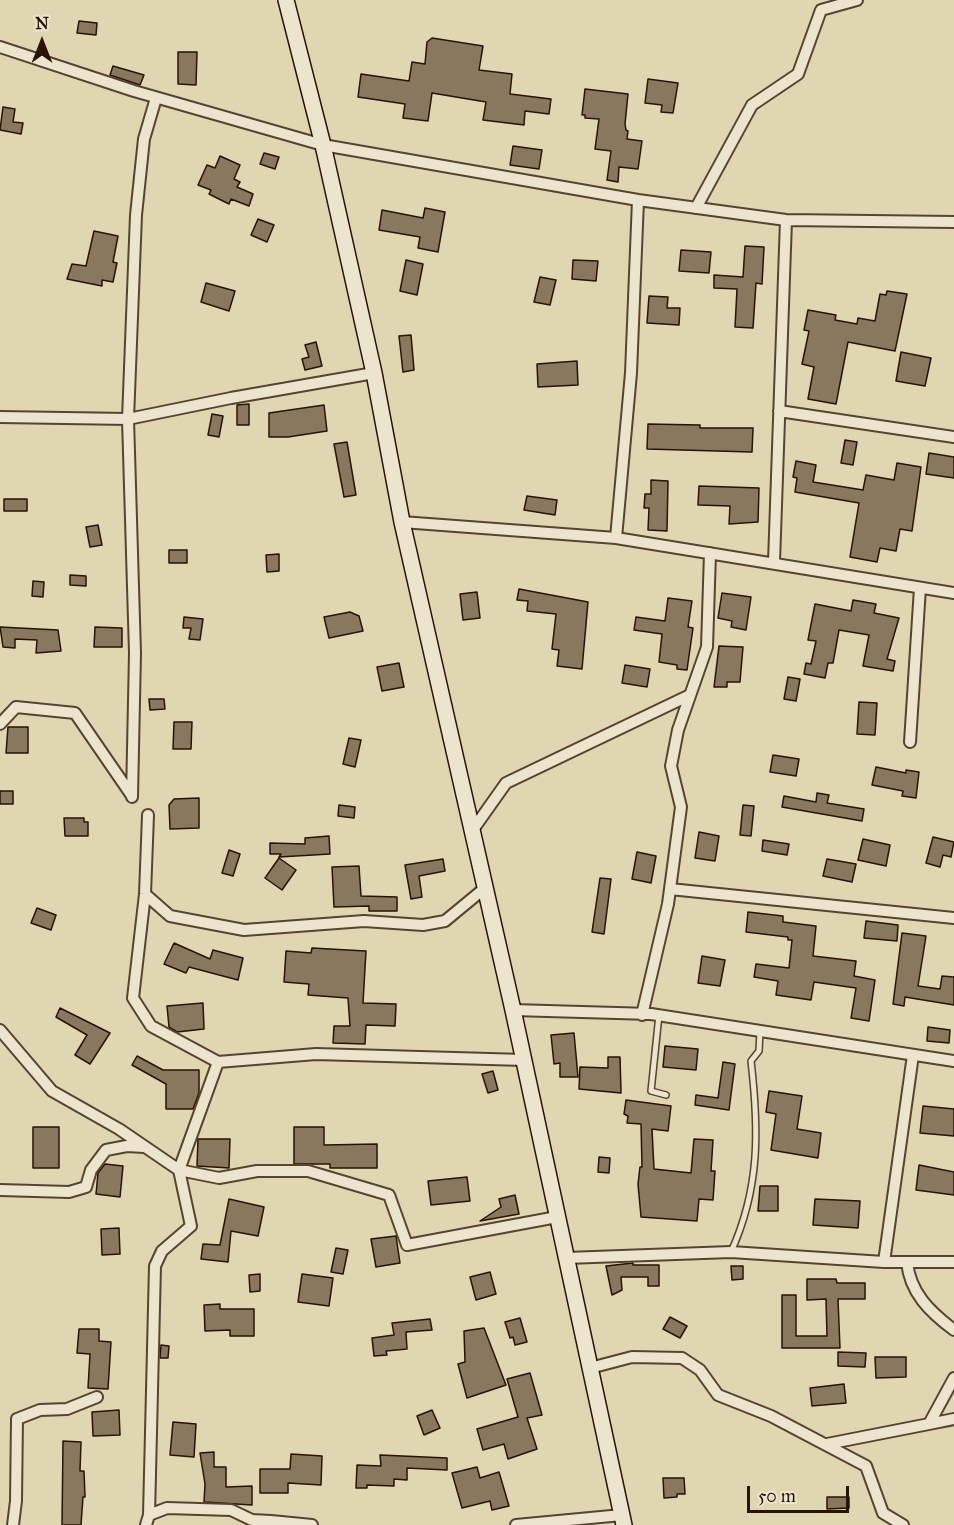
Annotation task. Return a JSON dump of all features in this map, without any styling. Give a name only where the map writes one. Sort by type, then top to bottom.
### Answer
[{"type":"main road","points":[[286,0],[323,145],[374,373],[402,522],[513,1010],[623,1520]]},
{"type":"street","points":[[696,208],[752,105],[798,74],[821,10],[857,0]]},
{"type":"street","points":[[0,47],[156,98],[323,145],[638,200],[786,220],[954,222]]},
{"type":"street","points":[[0,724],[16,707],[75,713],[132,797],[135,653],[128,419],[136,214],[144,139],[156,98]]},
{"type":"street","points":[[616,538],[631,373],[638,200]]},
{"type":"street","points":[[774,562],[786,220]]},
{"type":"street","points":[[0,417],[128,419],[374,373]]},
{"type":"street","points":[[779,411],[954,437]]},
{"type":"street","points":[[402,522],[616,538],[954,593]]},
{"type":"street","points":[[642,1015],[670,889],[681,807],[671,766],[678,730],[707,646],[710,553]]},
{"type":"street","points":[[910,742],[920,588]]},
{"type":"street","points":[[472,831],[506,783],[690,695]]},
{"type":"street","points":[[148,815],[145,894],[133,998],[151,1026],[218,1062],[316,1054],[524,1060]]},
{"type":"street","points":[[145,894],[170,916],[244,930],[364,921],[423,926],[445,921],[485,888]]},
{"type":"street","points":[[670,889],[954,918]]},
{"type":"street","points":[[513,1010],[659,1016],[954,1061]]},
{"type":"street","points":[[0,1029],[52,1091],[119,1129],[179,1170],[219,1178],[257,1171],[308,1171],[381,1192],[389,1195],[407,1245],[557,1217]]},
{"type":"street","points":[[884,1262],[913,1055]]},
{"type":"street","points":[[147,1520],[155,1266],[162,1251],[191,1226],[179,1170],[218,1062]]},
{"type":"street","points":[[0,1190],[69,1192],[86,1187],[91,1170],[106,1150],[127,1146],[145,1147]]},
{"type":"street","points":[[566,1258],[730,1252],[884,1262],[954,1262]]},
{"type":"street","points":[[907,1262],[909,1279],[928,1310],[954,1330]]},
{"type":"street","points":[[590,1368],[632,1357],[682,1358],[700,1370],[718,1395],[771,1416],[866,1466],[883,1513],[903,1525]]},
{"type":"street","points":[[929,1424],[954,1378]]},
{"type":"street","points":[[13,1525],[16,1501],[17,1419],[40,1410],[67,1409],[97,1397]]},
{"type":"street","points":[[827,1444],[954,1419]]},
{"type":"street","points":[[147,1520],[167,1508],[231,1510],[252,1520],[312,1525]]},
{"type":"street","points":[[516,1525],[623,1520]]},
{"type":"lane","points":[[659,1016],[651,1091],[666,1095]]},
{"type":"lane","points":[[730,1252],[746,1220],[752,1185],[757,1133],[751,1061],[759,1051],[760,1031]]},
{"type":"building","points":[[79,21],[97,23],[96,35],[77,33]]},
{"type":"building","points":[[432,38],[483,46],[479,70],[512,74],[510,94],[551,99],[549,114],[525,111],[524,125],[483,120],[486,102],[432,93],[428,121],[403,118],[405,104],[358,97],[361,74],[409,81],[412,62],[425,64],[427,42]]},
{"type":"building","points":[[178,52],[197,52],[196,85],[178,84]]},
{"type":"building","points":[[113,66],[144,75],[140,85],[110,75]]},
{"type":"building","points":[[648,79],[678,83],[673,113],[661,112],[662,105],[645,103]]},
{"type":"building","points":[[585,89],[628,94],[625,124],[628,131],[627,139],[642,141],[638,169],[619,167],[618,182],[607,180],[611,151],[595,149],[599,119],[585,118],[585,115],[582,115]]},
{"type":"building","points":[[3,107],[15,109],[13,122],[23,123],[21,134],[0,130]]},
{"type":"building","points":[[513,146],[542,150],[539,169],[510,165]]},
{"type":"building","points":[[264,153],[279,157],[275,169],[260,164]]},
{"type":"building","points":[[220,156],[240,165],[234,179],[240,182],[237,187],[253,194],[249,206],[231,199],[229,204],[209,194],[211,190],[198,185],[207,165],[215,168]]},
{"type":"building","points":[[425,208],[445,212],[438,252],[418,248],[420,237],[379,230],[382,210],[423,218]]},
{"type":"building","points":[[258,219],[274,225],[267,242],[251,235]]},
{"type":"building","points":[[94,231],[118,236],[113,262],[117,263],[113,282],[102,280],[102,286],[67,279],[72,264],[86,266]]},
{"type":"building","points":[[745,246],[764,247],[762,284],[756,283],[753,328],[735,327],[737,289],[714,288],[714,275],[743,277]]},
{"type":"building","points":[[681,250],[711,252],[709,273],[679,271]]},
{"type":"building","points":[[406,260],[423,264],[417,295],[400,291]]},
{"type":"building","points":[[573,260],[598,261],[596,281],[572,279]]},
{"type":"building","points":[[540,277],[556,280],[550,305],[534,302]]},
{"type":"building","points":[[206,283],[235,291],[229,311],[201,302]]},
{"type":"building","points":[[887,291],[907,294],[895,351],[848,342],[836,404],[808,399],[814,367],[802,364],[809,331],[804,330],[808,310],[836,315],[835,320],[857,324],[858,318],[875,321],[880,294],[886,295]]},
{"type":"building","points":[[649,296],[668,297],[667,308],[680,308],[679,325],[647,323]]},
{"type":"building","points":[[411,335],[414,370],[403,372],[399,336]]},
{"type":"building","points":[[316,342],[322,366],[305,370],[302,359],[309,357],[305,345]]},
{"type":"building","points":[[901,352],[931,358],[925,386],[896,381]]},
{"type":"building","points":[[577,361],[578,385],[538,387],[537,364]]},
{"type":"building","points":[[249,404],[249,425],[237,425],[237,405]]},
{"type":"building","points":[[324,405],[327,431],[288,437],[269,437],[269,413]]},
{"type":"building","points":[[212,414],[223,416],[219,437],[208,435]]},
{"type":"building","points":[[648,424],[700,425],[700,428],[753,428],[752,452],[647,449]]},
{"type":"building","points":[[845,440],[857,442],[853,465],[841,463]]},
{"type":"building","points":[[347,442],[356,495],[344,497],[334,444]]},
{"type":"building","points":[[929,453],[954,457],[954,478],[926,474]]},
{"type":"building","points":[[796,461],[816,465],[813,482],[863,490],[866,475],[894,480],[897,463],[921,467],[912,531],[900,529],[896,551],[880,548],[877,562],[850,557],[859,503],[795,492],[797,478],[793,477]]},
{"type":"building","points":[[651,480],[668,481],[667,531],[648,530],[649,508],[644,508],[645,494],[651,494]]},
{"type":"building","points":[[699,486],[759,488],[758,522],[729,524],[730,506],[698,505]]},
{"type":"building","points":[[527,496],[557,500],[555,515],[524,510]]},
{"type":"building","points":[[4,499],[27,499],[27,511],[4,511]]},
{"type":"building","points":[[98,525],[102,545],[90,547],[86,527]]},
{"type":"building","points":[[169,550],[187,550],[187,563],[169,563]]},
{"type":"building","points":[[279,554],[279,571],[267,572],[266,555]]},
{"type":"building","points":[[70,575],[86,576],[86,586],[70,585]]},
{"type":"building","points":[[33,581],[44,582],[43,597],[32,596]]},
{"type":"building","points":[[519,589],[588,602],[582,669],[557,666],[559,650],[552,649],[556,614],[527,611],[528,601],[517,600]]},
{"type":"building","points":[[477,592],[480,618],[463,620],[460,594]]},
{"type":"building","points":[[722,593],[751,597],[746,630],[731,627],[732,621],[718,618]]},
{"type":"building","points":[[668,598],[692,601],[688,627],[693,628],[687,670],[677,669],[677,665],[659,662],[662,634],[634,630],[636,617],[665,621]]},
{"type":"building","points":[[853,600],[876,604],[874,613],[899,618],[887,659],[895,661],[893,671],[863,666],[869,635],[839,630],[833,663],[828,663],[825,678],[804,674],[806,663],[811,664],[816,641],[808,640],[815,604],[851,611]]},
{"type":"building","points":[[350,612],[359,616],[363,631],[329,638],[324,617]]},
{"type":"building","points":[[184,617],[203,619],[200,640],[189,639],[191,628],[183,628]]},
{"type":"building","points":[[0,627],[58,630],[61,651],[36,653],[37,640],[15,639],[15,648],[3,647]]},
{"type":"building","points":[[95,627],[122,628],[122,647],[94,647]]},
{"type":"building","points":[[719,646],[743,647],[740,682],[727,682],[727,687],[714,687]]},
{"type":"building","points":[[399,663],[404,687],[382,691],[377,667]]},
{"type":"building","points":[[625,665],[650,669],[647,687],[622,683]]},
{"type":"building","points":[[788,677],[800,679],[796,701],[784,699]]},
{"type":"building","points":[[149,699],[164,699],[165,709],[150,710]]},
{"type":"building","points":[[859,702],[877,703],[875,735],[857,734]]},
{"type":"building","points":[[174,722],[192,722],[191,749],[173,749]]},
{"type":"building","points":[[8,727],[28,727],[28,753],[6,753]]},
{"type":"building","points":[[349,738],[361,740],[355,767],[343,764]]},
{"type":"building","points":[[773,755],[799,759],[796,776],[770,772]]},
{"type":"building","points":[[876,767],[906,773],[906,770],[919,772],[916,798],[902,796],[903,791],[872,785]]},
{"type":"building","points":[[0,791],[13,791],[13,804],[0,804]]},
{"type":"building","points":[[817,793],[829,795],[827,803],[864,809],[862,821],[782,807],[784,796],[816,802]]},
{"type":"building","points":[[199,798],[199,828],[170,829],[169,805],[174,799]]},
{"type":"building","points":[[339,805],[355,807],[354,818],[338,816]]},
{"type":"building","points":[[743,805],[754,806],[751,836],[740,835]]},
{"type":"building","points":[[64,818],[84,818],[84,822],[88,822],[88,836],[65,836]]},
{"type":"building","points":[[699,832],[719,836],[715,861],[695,858]]},
{"type":"building","points":[[329,836],[330,854],[279,857],[281,854],[270,854],[270,843],[305,844],[305,838]]},
{"type":"building","points":[[933,837],[954,842],[951,857],[943,855],[940,867],[926,863]]},
{"type":"building","points":[[863,839],[890,845],[886,866],[858,860]]},
{"type":"building","points":[[763,840],[789,844],[787,855],[762,851]]},
{"type":"building","points":[[229,850],[240,854],[233,876],[222,873]]},
{"type":"building","points":[[637,852],[656,856],[651,883],[632,879]]},
{"type":"building","points":[[279,858],[296,870],[282,890],[265,878]]},
{"type":"building","points":[[443,859],[445,871],[419,876],[422,897],[411,899],[405,865]]},
{"type":"building","points":[[827,859],[856,864],[852,882],[823,876]]},
{"type":"building","points":[[359,866],[361,896],[397,897],[397,911],[369,911],[369,906],[334,907],[332,867]]},
{"type":"building","points":[[600,878],[611,879],[604,934],[592,932]]},
{"type":"building","points":[[37,908],[56,915],[51,930],[31,923]]},
{"type":"building","points":[[748,912],[783,916],[783,922],[816,926],[813,956],[856,961],[854,976],[875,980],[869,1021],[851,1018],[856,988],[814,982],[811,1000],[776,995],[778,981],[754,977],[756,964],[789,968],[792,940],[788,940],[788,937],[746,932]]},
{"type":"building","points":[[866,921],[898,925],[897,941],[864,938]]},
{"type":"building","points":[[902,933],[926,936],[918,986],[940,989],[942,976],[954,977],[954,1005],[905,997],[904,1006],[893,1004]]},
{"type":"building","points":[[174,943],[210,959],[213,950],[243,958],[238,980],[189,967],[186,973],[164,964]]},
{"type":"building","points":[[312,948],[366,951],[363,1003],[396,1004],[395,1026],[366,1025],[365,1044],[333,1043],[334,1026],[350,1026],[348,998],[308,995],[309,984],[284,982],[286,951],[311,953]]},
{"type":"building","points":[[702,956],[725,960],[720,986],[698,983]]},
{"type":"building","points":[[203,1003],[204,1029],[177,1032],[169,1027],[167,1006]]},
{"type":"building","points":[[60,1008],[110,1033],[90,1064],[75,1055],[87,1035],[56,1017]]},
{"type":"building","points":[[928,1027],[950,1030],[949,1043],[927,1041]]},
{"type":"building","points":[[574,1033],[578,1077],[560,1077],[560,1063],[554,1064],[551,1035]]},
{"type":"building","points":[[665,1046],[698,1049],[696,1070],[663,1067]]},
{"type":"building","points":[[137,1056],[163,1070],[199,1070],[199,1093],[193,1109],[166,1109],[166,1084],[132,1065]]},
{"type":"building","points":[[608,1057],[620,1057],[621,1093],[579,1089],[580,1067],[608,1068]]},
{"type":"building","points":[[723,1062],[735,1064],[729,1110],[695,1105],[696,1095],[718,1098]]},
{"type":"building","points":[[493,1071],[498,1090],[488,1093],[482,1074]]},
{"type":"building","points":[[769,1091],[802,1096],[797,1129],[821,1133],[818,1158],[771,1150],[776,1114],[766,1112]]},
{"type":"building","points":[[626,1100],[671,1106],[668,1131],[652,1129],[654,1169],[691,1173],[694,1139],[713,1140],[711,1171],[715,1171],[713,1200],[699,1199],[697,1221],[641,1217],[638,1184],[640,1167],[642,1167],[641,1124],[627,1123],[628,1116],[624,1114]]},
{"type":"building","points":[[923,1106],[954,1109],[954,1136],[920,1133]]},
{"type":"building","points":[[33,1127],[59,1127],[59,1168],[33,1168]]},
{"type":"building","points":[[294,1127],[324,1127],[324,1145],[377,1144],[377,1168],[330,1168],[330,1164],[294,1164]]},
{"type":"building","points":[[198,1139],[230,1139],[229,1168],[197,1166]]},
{"type":"building","points":[[599,1157],[610,1158],[609,1173],[598,1172]]},
{"type":"building","points":[[105,1164],[123,1166],[120,1197],[96,1194],[98,1173]]},
{"type":"building","points":[[919,1165],[954,1172],[954,1195],[916,1190]]},
{"type":"building","points":[[467,1177],[470,1201],[431,1205],[428,1181]]},
{"type":"building","points":[[760,1186],[778,1186],[778,1211],[758,1211]]},
{"type":"building","points":[[515,1195],[519,1214],[480,1221],[501,1207],[499,1199]]},
{"type":"building","points":[[229,1199],[264,1207],[258,1236],[231,1231],[228,1262],[201,1259],[203,1244],[220,1245]]},
{"type":"building","points":[[815,1199],[860,1201],[858,1228],[813,1225]]},
{"type":"building","points":[[119,1228],[120,1254],[102,1255],[101,1229]]},
{"type":"building","points":[[396,1236],[400,1263],[376,1267],[371,1239]]},
{"type":"building","points":[[336,1248],[348,1250],[343,1274],[331,1272]]},
{"type":"building","points":[[633,1263],[633,1265],[659,1265],[659,1286],[648,1286],[648,1277],[621,1277],[622,1290],[612,1295],[606,1266]]},
{"type":"building","points":[[731,1266],[743,1266],[743,1279],[732,1280]]},
{"type":"building","points":[[490,1272],[496,1294],[476,1300],[470,1277]]},
{"type":"building","points":[[260,1274],[260,1291],[250,1292],[249,1275]]},
{"type":"building","points":[[302,1274],[333,1278],[329,1306],[298,1302]]},
{"type":"building","points":[[807,1279],[836,1279],[837,1283],[865,1283],[865,1299],[838,1299],[840,1348],[782,1348],[782,1295],[796,1295],[796,1336],[827,1336],[826,1299],[807,1300]]},
{"type":"building","points":[[220,1304],[220,1309],[254,1309],[254,1336],[230,1336],[230,1330],[205,1331],[204,1305]]},
{"type":"building","points":[[670,1317],[687,1326],[680,1338],[663,1329]]},
{"type":"building","points":[[520,1318],[527,1342],[515,1345],[505,1322]]},
{"type":"building","points":[[430,1319],[432,1330],[406,1332],[407,1349],[386,1351],[387,1355],[374,1356],[372,1338],[394,1335],[392,1323]]},
{"type":"building","points":[[484,1328],[506,1385],[467,1398],[458,1364],[465,1362],[464,1331]]},
{"type":"building","points":[[79,1329],[99,1329],[99,1341],[111,1342],[108,1389],[88,1388],[90,1354],[77,1353]]},
{"type":"building","points":[[161,1345],[169,1346],[168,1358],[160,1358]]},
{"type":"building","points":[[838,1352],[866,1353],[865,1367],[838,1366]]},
{"type":"building","points":[[875,1357],[906,1357],[906,1377],[876,1378]]},
{"type":"building","points":[[530,1373],[542,1415],[527,1418],[537,1449],[508,1459],[504,1444],[483,1450],[477,1429],[518,1417],[507,1379]]},
{"type":"building","points":[[844,1384],[846,1403],[812,1406],[810,1388]]},
{"type":"building","points":[[119,1410],[120,1435],[93,1436],[92,1412]]},
{"type":"building","points":[[432,1410],[440,1428],[424,1435],[417,1416]]},
{"type":"building","points":[[173,1422],[196,1424],[194,1457],[170,1455]]},
{"type":"building","points":[[63,1441],[81,1442],[80,1471],[84,1471],[85,1497],[83,1497],[81,1525],[62,1525]]},
{"type":"building","points":[[214,1452],[214,1467],[226,1467],[226,1487],[252,1486],[252,1505],[204,1502],[205,1484],[200,1453]]},
{"type":"building","points":[[291,1454],[322,1456],[321,1485],[288,1483],[288,1493],[260,1493],[260,1469],[290,1469]]},
{"type":"building","points":[[380,1455],[447,1458],[447,1470],[407,1468],[407,1480],[394,1479],[394,1486],[367,1485],[367,1488],[356,1488],[357,1465],[381,1466]]},
{"type":"building","points":[[477,1467],[480,1478],[499,1472],[509,1506],[492,1510],[490,1501],[462,1508],[452,1473]]},
{"type":"building","points":[[663,1478],[684,1478],[685,1494],[664,1498]]},
{"type":"building","points":[[827,1497],[849,1497],[849,1508],[827,1509]]}]
